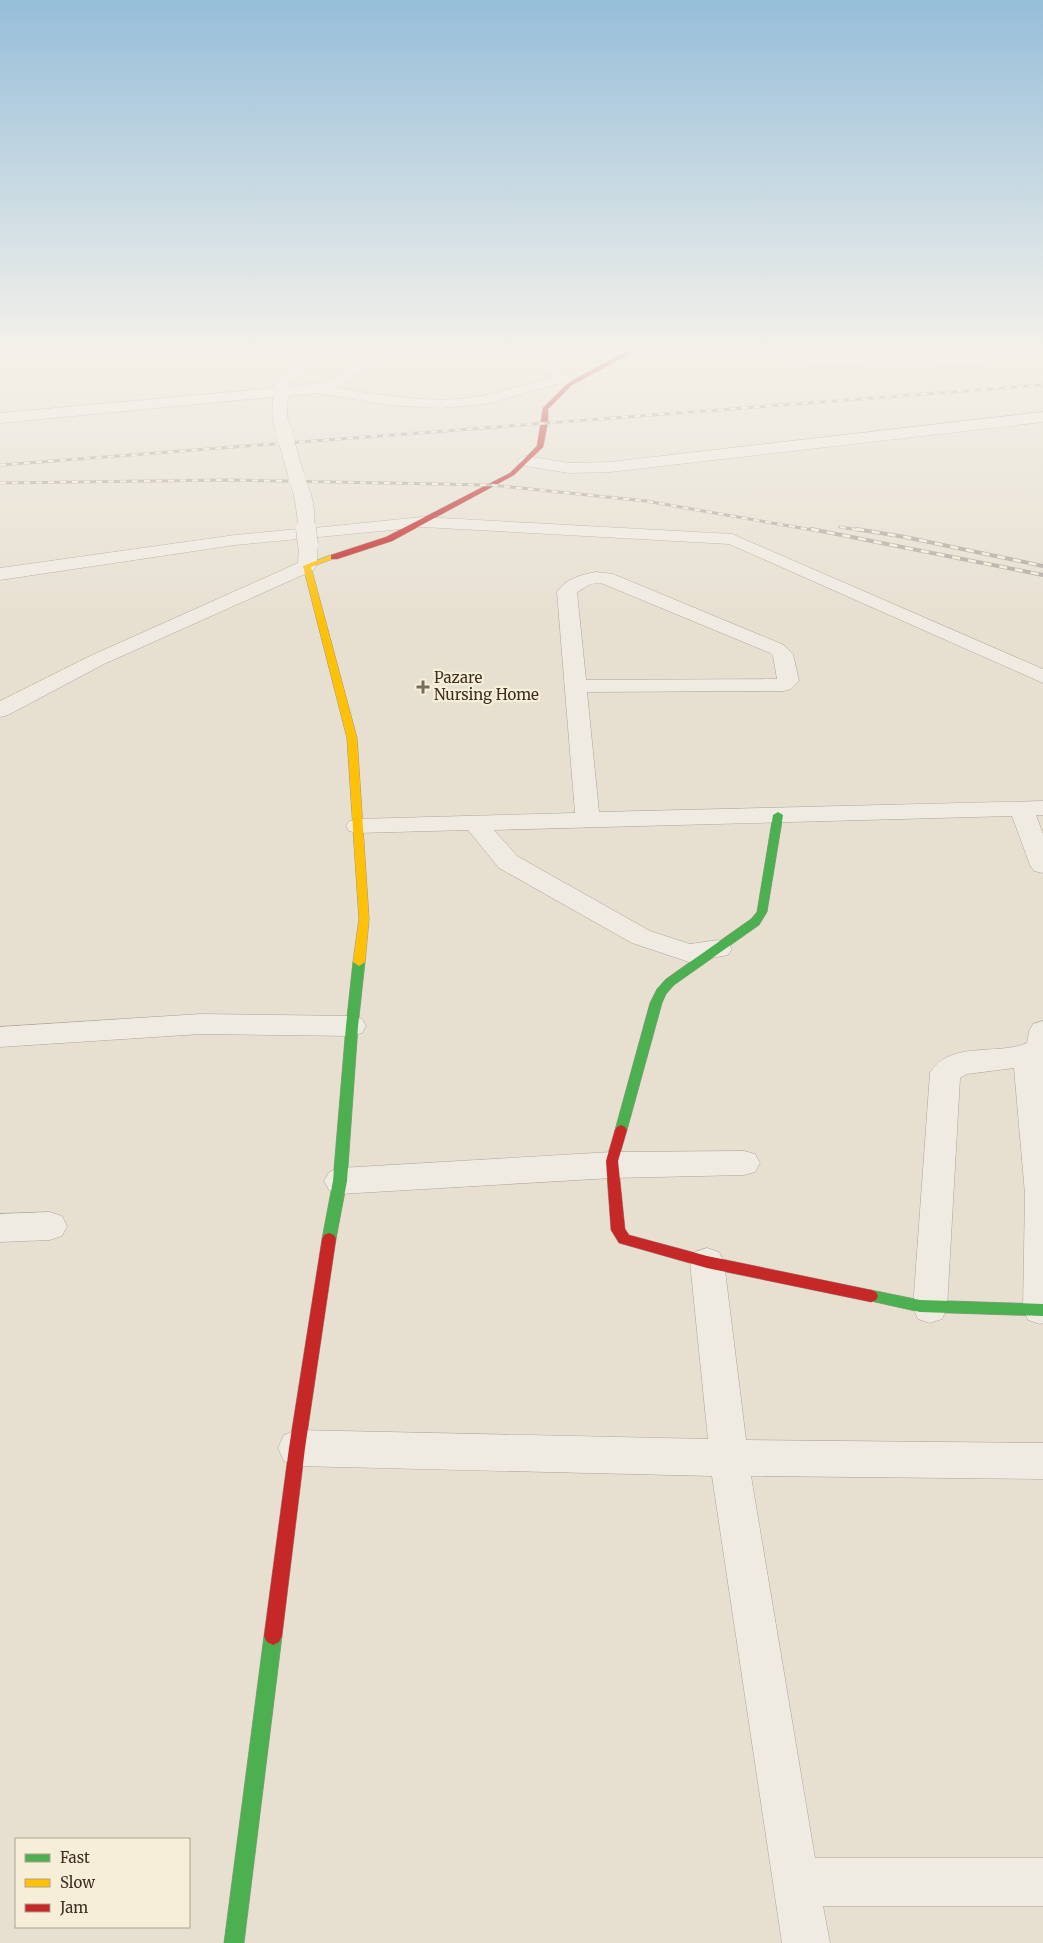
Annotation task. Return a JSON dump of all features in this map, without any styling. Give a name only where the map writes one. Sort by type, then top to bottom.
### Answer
[{"type":"main road","points":[[234,1943],[296,1448],[322,1277],[340,1181],[352,1026],[364,919],[352,738],[307,566],[389,539],[512,474],[540,447],[541,441]]},
{"type":"main road","points":[[778,815],[762,912],[755,922],[670,982],[661,992],[656,1003],[612,1165],[618,1230],[624,1239],[707,1262],[930,1308],[1042,1310]]},
{"type":"street","points":[[0,710],[97,660],[307,566],[308,545],[306,527],[298,482],[287,441]]},
{"type":"street","points":[[526,461],[569,468],[610,467],[838,441]]},
{"type":"street","points":[[0,574],[236,540],[419,523],[732,538],[1043,676]]},
{"type":"street","points":[[576,686],[784,685],[788,681],[781,651],[601,577],[589,578],[567,590],[588,820]]},
{"type":"street","points":[[358,826],[1032,809],[1043,865]]},
{"type":"street","points":[[475,823],[508,862],[619,926],[641,937],[689,953],[718,949]]},
{"type":"street","points":[[0,1037],[201,1024],[352,1026]]},
{"type":"street","points":[[930,1308],[945,1073],[960,1064],[1035,1043],[1041,1194],[1042,1310]]},
{"type":"street","points":[[340,1181],[612,1165],[744,1163]]},
{"type":"street","points":[[0,1228],[50,1226]]},
{"type":"street","points":[[707,1262],[729,1458],[794,1882],[806,1943]]},
{"type":"street","points":[[296,1448],[729,1458],[1043,1462]]},
{"type":"street","points":[[794,1882],[1043,1882]]},
{"type":"railway","points":[[0,465],[317,441]]},
{"type":"railway","points":[[0,483],[226,480],[490,485],[646,501],[818,531]]},
{"type":"railway","points":[[840,527],[864,531]]},
{"type":"railway","points":[[811,529],[1043,575]]},
{"type":"railway","points":[[856,529],[905,537],[1043,566]]},
{"type":"traffic: fast","points":[[621,1130],[656,1003],[661,992],[670,982],[755,922],[762,912],[778,815]]},
{"type":"traffic: fast","points":[[329,1239],[340,1181],[359,962]]},
{"type":"traffic: fast","points":[[871,1296],[920,1306],[1043,1310]]},
{"type":"traffic: fast","points":[[234,1943],[273,1636]]},
{"type":"traffic: slow","points":[[334,557],[307,566],[352,738],[364,919],[359,962]]},
{"type":"traffic: jam","points":[[334,557],[389,539],[512,474],[540,447],[541,441]]},
{"type":"traffic: jam","points":[[621,1130],[612,1161],[618,1230],[624,1239],[707,1262],[871,1296]]},
{"type":"traffic: jam","points":[[273,1636],[297,1448],[329,1239]]},
{"type":"place","name":"Pazare Nursing Home","points":[[423,687]]}]
